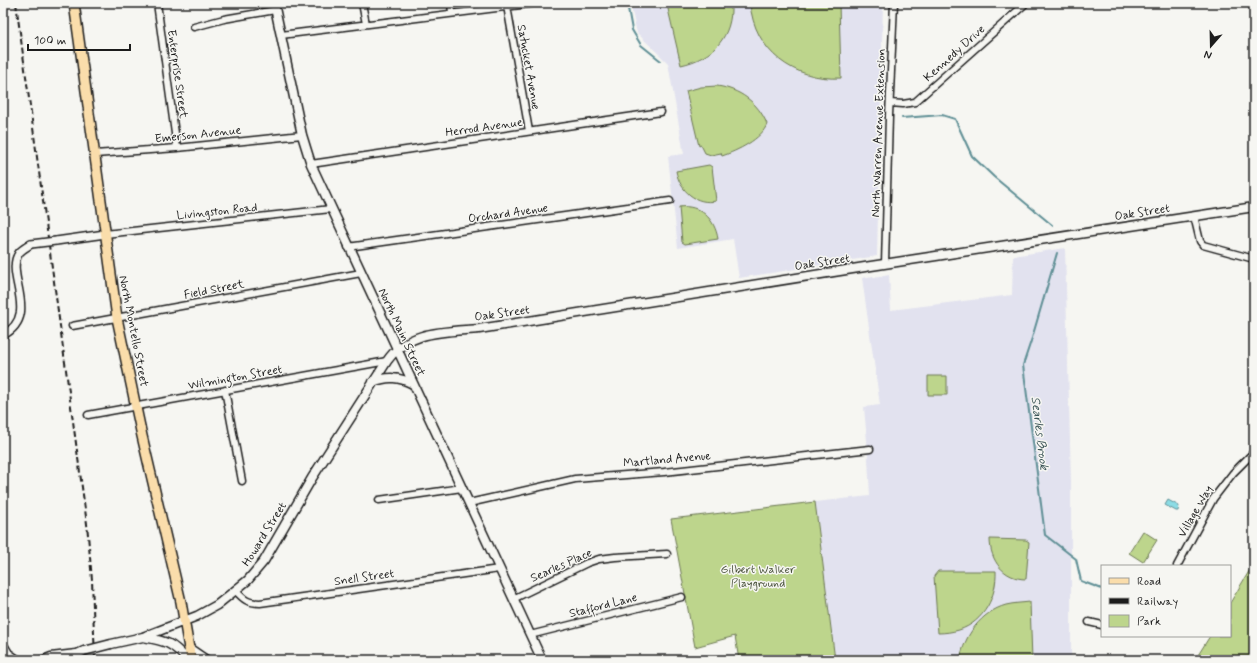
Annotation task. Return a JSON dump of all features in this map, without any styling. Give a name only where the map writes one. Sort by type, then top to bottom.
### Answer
[{"type":"main road","name":"North Montello Street","points":[[74,3],[117,318],[191,660]]},
{"type":"main road","name":"North Main Street","points":[[275,7],[302,135],[311,164],[348,247],[397,348],[542,660]]},
{"type":"main road","name":"Oak Street","points":[[397,348],[411,339],[427,335],[486,328],[1254,207]]},
{"type":"main road","name":"Howard Street","points":[[64,660],[84,651],[143,637],[184,622],[217,605],[254,574],[264,561],[312,478],[373,382],[397,348]]},
{"type":"main road","points":[[373,382],[390,377],[403,379],[413,384]]},
{"type":"main road","points":[[143,637],[169,643],[179,650],[187,660]]},
{"type":"street","name":"Enterprise Street","points":[[157,3],[177,148]]},
{"type":"street","points":[[362,3],[366,24]]},
{"type":"street","points":[[451,3],[452,13]]},
{"type":"street","points":[[280,35],[537,3]]},
{"type":"street","points":[[894,6],[900,3]]},
{"type":"street","name":"Kennedy Drive","points":[[890,103],[903,104],[915,102],[1024,4],[1023,3]]},
{"type":"street","name":"Satucket Avenue","points":[[507,6],[529,131]]},
{"type":"street","name":"North Warren Avenue Extension","points":[[885,264],[894,6]]},
{"type":"street","points":[[194,27],[275,7]]},
{"type":"street","name":"Herrod Avenue","points":[[311,164],[661,112]]},
{"type":"street","name":"Emerson Avenue","points":[[95,154],[177,148],[302,135]]},
{"type":"street","name":"Orchard Avenue","points":[[348,247],[670,201]]},
{"type":"street","name":"Livingston Road","points":[[105,234],[331,209]]},
{"type":"street","points":[[1194,216],[1200,241],[1203,245],[1254,259]]},
{"type":"street","points":[[3,335],[15,325],[20,313],[16,267],[17,256],[22,250],[31,244],[105,234]]},
{"type":"street","name":"Field Street","points":[[72,326],[361,274]]},
{"type":"street","name":"Wilmington Street","points":[[88,415],[387,361]]},
{"type":"street","points":[[226,390],[242,481]]},
{"type":"street","name":"Martland Avenue","points":[[469,503],[575,479],[664,472],[870,449]]},
{"type":"street","name":"Village Way","points":[[1178,565],[1213,498],[1233,473],[1254,452]]},
{"type":"street","points":[[379,500],[462,488]]},
{"type":"street","name":"Searles Place","points":[[513,599],[587,563],[599,559],[667,554]]},
{"type":"street","name":"Snell Street","points":[[236,590],[244,600],[260,603],[499,569]]},
{"type":"street","name":"Stafford Lane","points":[[530,635],[608,614],[682,597]]},
{"type":"street","points":[[1089,622],[1101,625]]},
{"type":"street","points":[[3,644],[10,660]]},
{"type":"street","points":[[3,644],[9,653],[19,660]]},
{"type":"street","points":[[189,647],[208,660]]},
{"type":"street","points":[[41,660],[52,656],[84,651]]},
{"type":"shaded area","points":[[630,3],[883,3],[877,256],[739,278],[733,239],[678,248],[668,156],[684,154],[668,63],[637,33]]},
{"type":"shaded area","points":[[1065,248],[1071,481],[1071,660],[835,660],[815,502],[870,496],[864,407],[880,405],[862,278],[873,276],[874,278],[889,275],[891,310],[1012,295],[1013,256]]},
{"type":"green space","points":[[672,3],[731,3],[729,26],[719,44],[703,57],[681,65],[668,9]]},
{"type":"green space","points":[[750,3],[839,3],[841,78],[824,78],[808,74],[779,60],[768,49],[759,35],[753,20]]},
{"type":"green space","points":[[717,86],[733,90],[747,98],[758,109],[767,124],[760,135],[748,144],[722,156],[721,153],[711,155],[705,153],[701,145],[699,146],[686,91],[701,87]]},
{"type":"green space","points":[[709,165],[712,167],[716,201],[709,202],[696,199],[690,195],[681,185],[676,171]]},
{"type":"green space","points":[[679,207],[694,208],[705,214],[714,225],[718,239],[685,244],[682,242]]},
{"type":"green space","points":[[928,376],[947,376],[947,395],[928,395]]},
{"type":"green space","name":"Gilbert Walker Playground","points":[[815,502],[835,660],[739,660],[735,636],[695,647],[671,519]]},
{"type":"green space","points":[[1143,531],[1157,540],[1143,562],[1129,553]]},
{"type":"green space","points":[[990,539],[1026,540],[1029,542],[1026,579],[1011,576],[1000,567],[993,555]]},
{"type":"green space","points":[[1254,563],[1254,660],[1195,660],[1209,637],[1231,637],[1231,601]]},
{"type":"green space","points":[[938,571],[996,571],[994,590],[987,607],[975,621],[968,626],[959,630],[938,633],[934,576]]},
{"type":"green space","points":[[1030,602],[1032,660],[960,660],[965,642],[975,626],[989,613],[1006,605]]},
{"type":"water","points":[[1168,500],[1179,506],[1178,511],[1165,505]]},
{"type":"waterway","name":"Searles Brook","points":[[627,3],[632,30],[641,45],[661,61]]},
{"type":"waterway","name":"Searles Brook","points":[[902,118],[942,115],[955,119],[972,156],[994,177],[1052,225]]},
{"type":"waterway","name":"Searles Brook","points":[[1057,253],[1023,365],[1045,535],[1076,559],[1081,581],[1101,589]]},
{"type":"railway","points":[[16,3],[87,524],[92,580],[95,660]]}]
